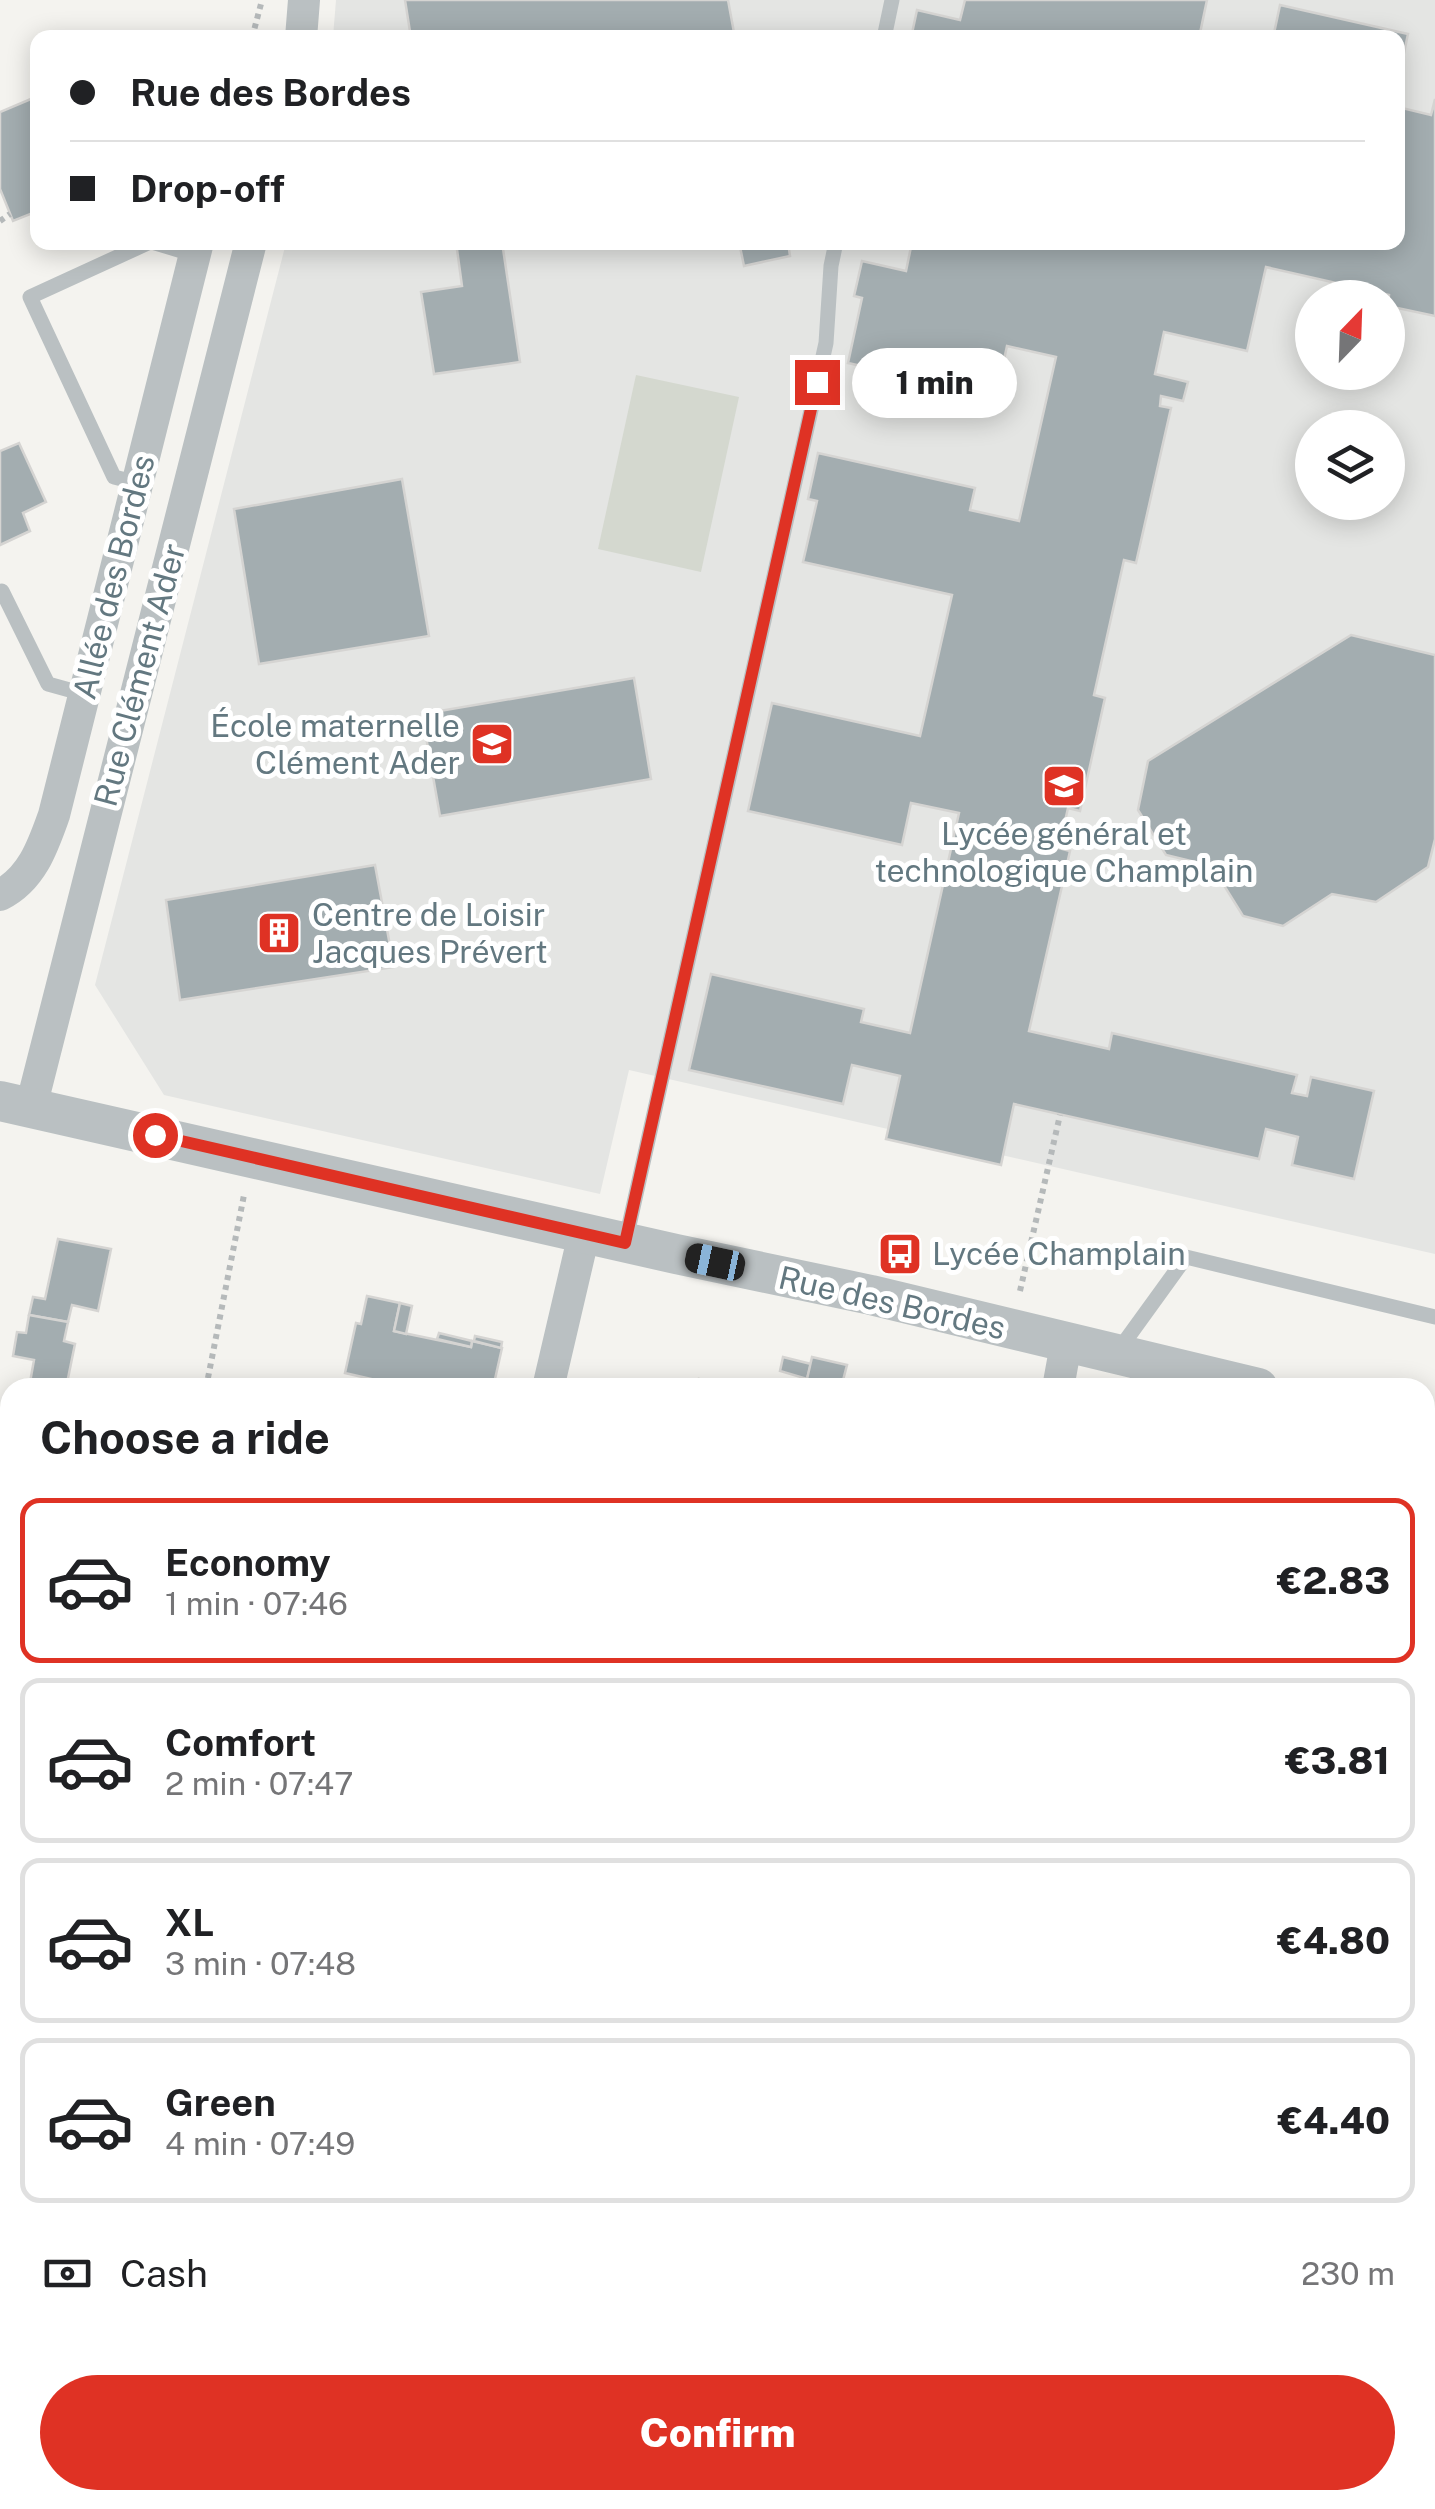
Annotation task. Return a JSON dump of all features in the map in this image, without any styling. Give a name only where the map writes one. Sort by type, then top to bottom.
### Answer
[{"type":"street","points":[[301,30],[304,0]]},
{"type":"street","name":"Allée des Bordes","points":[[0,895],[14,888],[40,856],[54,814],[196,250]]},
{"type":"street","name":"Rue Clément Ader","points":[[16,1104],[50,1025],[249,250]]},
{"type":"street","name":"Rue des Bordes","points":[[16,1104],[584,1234],[871,1295],[1216,1378]]},
{"type":"street","points":[[550,1378],[584,1234]]},
{"type":"street","points":[[1060,1378],[1066,1344]]},
{"type":"lane","points":[[886,30],[892,0]]},
{"type":"lane","points":[[134,250],[30,298],[114,477],[139,483]]},
{"type":"lane","points":[[625,1243],[826,343],[834,250]]},
{"type":"lane","points":[[2,591],[48,684],[84,694]]},
{"type":"lane","points":[[1115,1354],[1186,1257],[1435,1317]]},
{"type":"path","points":[[254,30],[262,0]]},
{"type":"path","points":[[0,221],[10,214]]},
{"type":"path","points":[[1020,1292],[1060,1114]]},
{"type":"path","points":[[208,1378],[244,1195]]},
{"type":"shaded area","points":[[336,0],[1435,0],[1435,1254],[629,1070],[600,1194],[164,1095],[95,985],[284,250],[1405,250],[1405,30],[334,30]]},
{"type":"shaded area","points":[[636,375],[739,397],[701,572],[598,549]]},
{"type":"building","points":[[405,0],[728,0],[734,30],[410,30]]},
{"type":"building","points":[[965,0],[1207,0],[1201,30],[913,30],[917,10],[960,20]]},
{"type":"building","points":[[1280,5],[1390,30],[1275,30]]},
{"type":"building","points":[[30,99],[30,214],[13,221],[0,189],[0,112]]},
{"type":"building","points":[[1435,99],[1435,316],[1405,310],[1405,280],[1323,280],[1266,267],[1247,351],[1164,332],[1155,374],[1188,382],[1183,401],[1161,396],[1160,406],[1171,408],[1136,563],[1124,560],[1094,695],[1105,698],[1080,811],[1068,808],[1059,848],[1070,851],[1029,1031],[1109,1049],[1112,1033],[1297,1075],[1292,1093],[1307,1096],[1311,1077],[1374,1091],[1354,1179],[1292,1165],[1298,1137],[1266,1129],[1259,1159],[1014,1104],[1001,1165],[886,1139],[900,1076],[852,1065],[843,1104],[689,1070],[711,974],[864,1009],[861,1022],[910,1033],[959,813],[911,803],[902,845],[748,811],[772,703],[920,736],[952,595],[803,562],[817,501],[808,499],[818,453],[975,488],[970,510],[1019,521],[1056,357],[1007,346],[996,396],[848,363],[862,298],[854,296],[862,261],[906,271],[910,250],[1405,250],[1405,109],[1431,115]]},
{"type":"building","points":[[457,250],[503,250],[520,362],[434,374],[421,292],[462,286]]},
{"type":"building","points":[[741,250],[789,250],[790,256],[744,266]]},
{"type":"building","points":[[19,443],[46,502],[23,513],[30,531],[0,545],[0,451]]},
{"type":"building","points":[[402,479],[429,636],[259,664],[234,509]]},
{"type":"building","points":[[1351,635],[1435,655],[1435,839],[1428,867],[1376,902],[1332,894],[1283,926],[1243,916],[1212,866],[1166,855],[1138,810],[1148,761]]},
{"type":"building","points":[[634,678],[651,779],[440,816],[422,714]]},
{"type":"building","name":"Centre de Loisir Jacques Prévert","points":[[375,865],[394,967],[180,1000],[166,900]]},
{"type":"building","points":[[58,1239],[111,1249],[98,1311],[72,1305],[68,1322],[29,1315],[33,1297],[45,1299]]},
{"type":"building","points":[[367,1296],[400,1303],[394,1331],[471,1347],[472,1341],[502,1348],[495,1378],[367,1378],[345,1373],[356,1323],[361,1324]]},
{"type":"building","points":[[400,1303],[412,1306],[406,1334],[394,1331]]},
{"type":"building","points":[[29,1315],[68,1322],[64,1341],[75,1344],[68,1378],[31,1378],[34,1360],[13,1356],[17,1332],[26,1333]]},
{"type":"building","points":[[439,1333],[472,1341],[471,1347],[437,1339]]},
{"type":"building","points":[[475,1336],[502,1342],[501,1348],[474,1341]]},
{"type":"building","points":[[783,1357],[811,1364],[807,1378],[780,1371]]},
{"type":"building","points":[[812,1357],[847,1365],[844,1378],[807,1378]]},
{"type":"place","name":"École maternelle Clément Ader","points":[[492,744]]},
{"type":"place","name":"Lycée général et technologique Champlain","points":[[1064,786]]},
{"type":"place","name":"Centre de Loisir Jacques Prévert","points":[[279,933]]},
{"type":"place","name":"Lycée Champlain","points":[[900,1254]]},
{"type":"route","points":[[155,1135],[625,1243],[817,382]]}]
